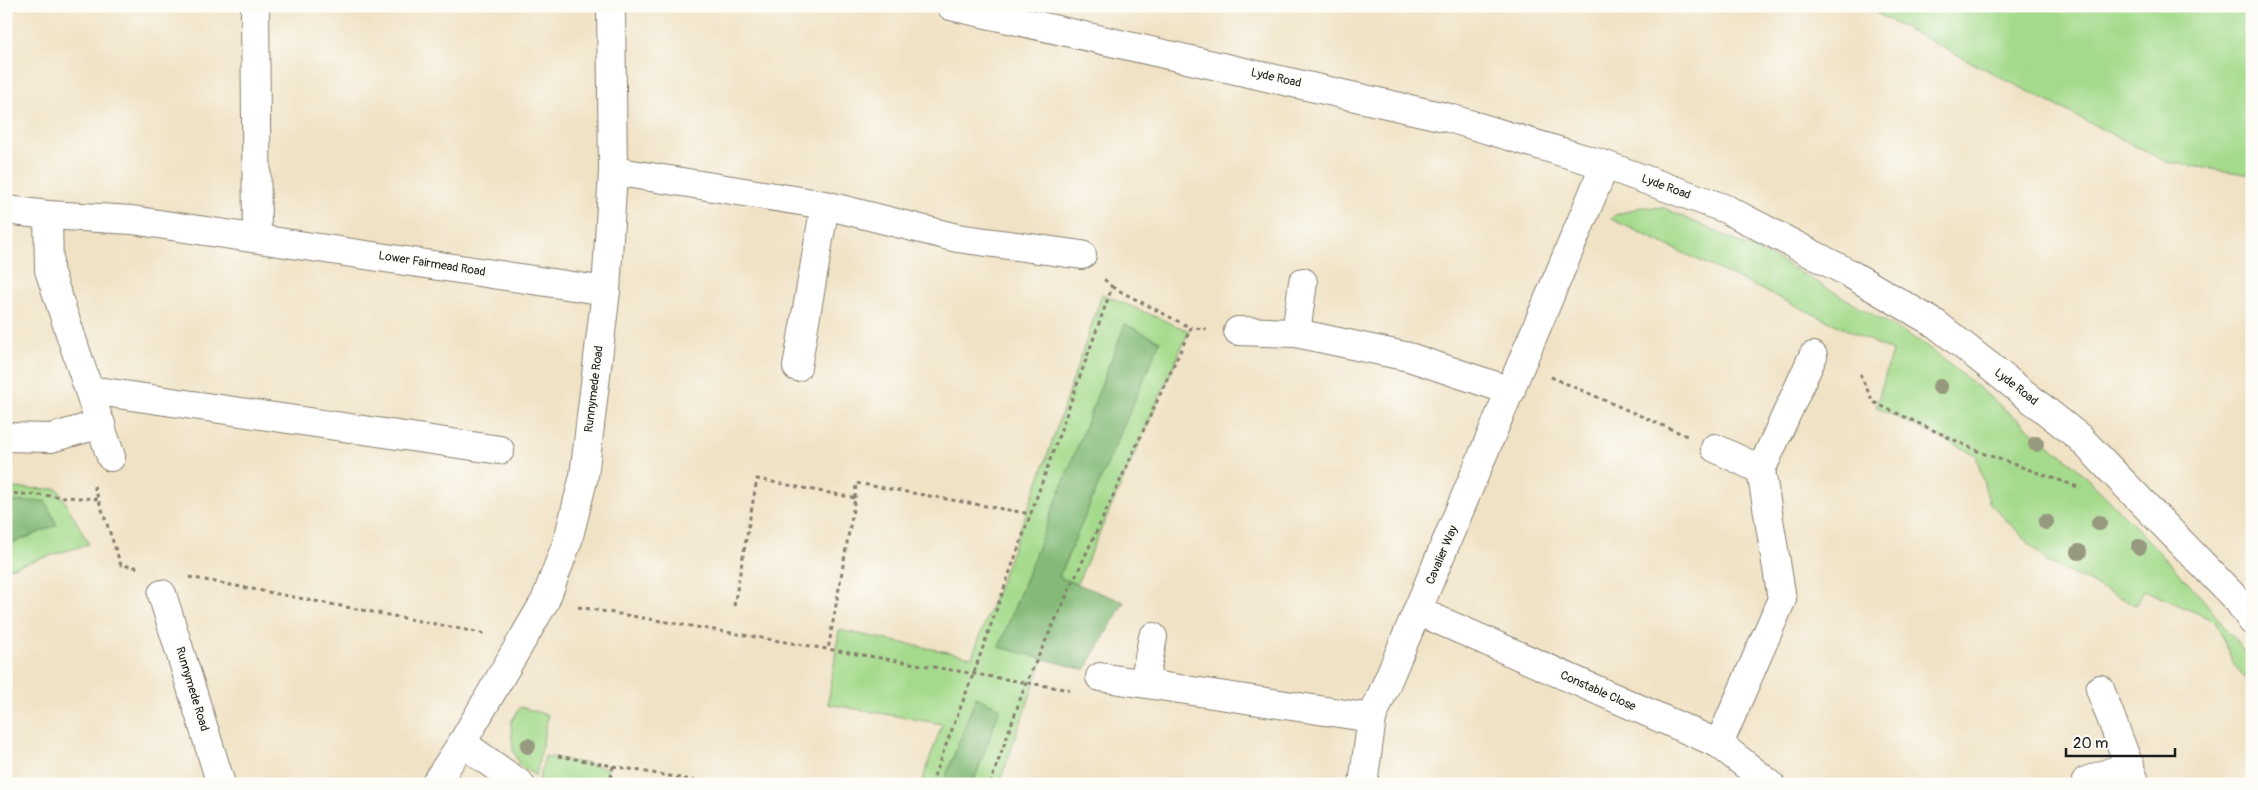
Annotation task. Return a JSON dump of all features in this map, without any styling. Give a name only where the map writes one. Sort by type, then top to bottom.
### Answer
[{"type":"street","points":[[255,6],[257,238]]},
{"type":"street","name":"Runnymede Road","points":[[435,784],[462,743],[545,602],[568,540],[584,476],[606,291],[613,171],[612,6]]},
{"type":"street","name":"Lyde Road","points":[[951,6],[1449,118],[1605,165],[1726,209],[1847,272],[1936,324],[2079,437],[2247,604]]},
{"type":"street","name":"Cavalier Way","points":[[1363,784],[1372,718],[1605,165]]},
{"type":"street","points":[[613,171],[825,205],[957,238],[1082,255]]},
{"type":"street","points":[[797,367],[825,205]]},
{"type":"street","name":"Lower Fairmead Road","points":[[6,210],[48,215],[132,220],[606,291]]},
{"type":"street","points":[[48,215],[49,270],[111,457]]},
{"type":"street","points":[[1296,334],[1303,282]]},
{"type":"street","points":[[1238,331],[1296,334],[1409,357],[1511,391]]},
{"type":"street","points":[[1719,744],[1782,599],[1761,470],[1813,356]]},
{"type":"street","points":[[90,390],[500,450]]},
{"type":"street","points":[[6,437],[51,438],[101,424]]},
{"type":"street","points":[[1715,448],[1761,470]]},
{"type":"street","name":"Runnymede Road","points":[[162,594],[221,784]]},
{"type":"street","name":"Constable Close","points":[[1418,611],[1719,744],[1770,784]]},
{"type":"street","points":[[1144,683],[1153,636]]},
{"type":"street","points":[[1100,678],[1372,718]]},
{"type":"street","points":[[2086,781],[2133,774],[2100,689]]},
{"type":"street","points":[[462,743],[520,784]]},
{"type":"path","points":[[1082,255],[1112,287],[1191,328],[1238,331]]},
{"type":"path","points":[[931,784],[973,675],[1112,287]]},
{"type":"path","points":[[990,784],[1026,683],[1191,328]]},
{"type":"path","points":[[1522,364],[1715,448]]},
{"type":"path","points":[[1860,374],[1873,402],[1982,453],[2087,490]]},
{"type":"path","points":[[111,457],[86,462],[121,565],[147,569]]},
{"type":"path","points":[[734,606],[757,479],[855,498]]},
{"type":"path","points":[[828,650],[856,483],[1031,514]]},
{"type":"path","points":[[6,493],[98,499]]},
{"type":"path","points":[[184,576],[524,640]]},
{"type":"path","points":[[545,602],[973,675],[1099,694],[1100,678]]},
{"type":"path","points":[[558,756],[714,784]]},
{"type":"path","points":[[610,784],[613,766]]},
{"type":"green space","points":[[1862,6],[2252,6],[2252,175],[2166,162]]},
{"type":"green space","points":[[1641,207],[1664,208],[1782,262],[1924,344],[2073,464],[2132,523],[2202,598],[2252,662],[2252,688],[2233,662],[2215,621],[2144,590],[2136,605],[2047,562],[1989,502],[1976,455],[1876,407],[1892,351],[1611,219],[1615,215]]},
{"type":"green space","points":[[1102,294],[1189,331],[1041,665],[999,784],[921,784],[942,724],[828,704],[839,630],[972,657],[1042,471]]},
{"type":"green space","points":[[1125,324],[1160,341],[1059,577],[1124,602],[1085,670],[999,647]]},
{"type":"green space","points":[[6,488],[58,489],[89,544],[6,569]]},
{"type":"green space","points":[[45,501],[57,525],[6,546],[6,502]]},
{"type":"green space","points":[[976,697],[1000,708],[973,784],[943,784]]},
{"type":"green space","points":[[520,707],[548,715],[536,776],[520,766],[513,750],[511,722]]},
{"type":"green space","points":[[545,756],[608,768],[605,784],[538,784]]}]
